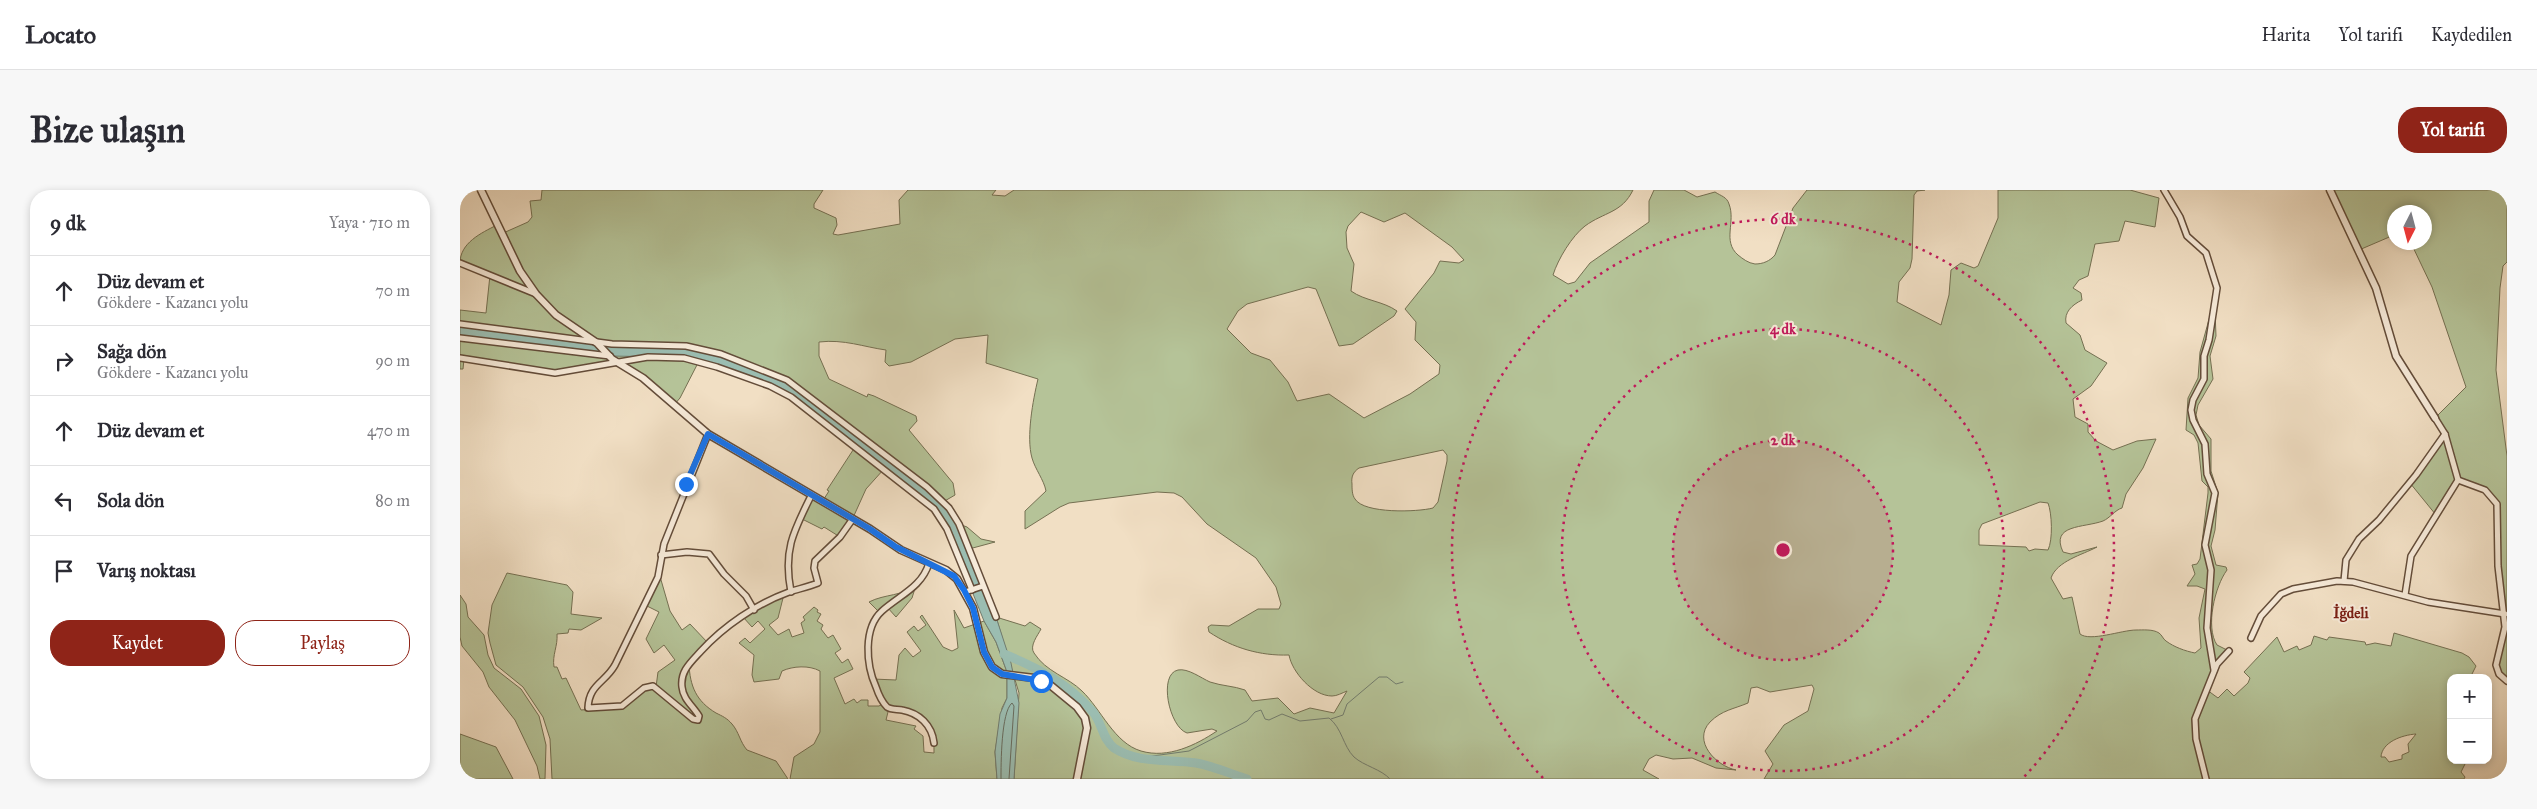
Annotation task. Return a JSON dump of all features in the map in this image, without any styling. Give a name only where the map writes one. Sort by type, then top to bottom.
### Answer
[{"type":"street","points":[[481,190],[510,253],[536,294],[556,315],[654,387],[708,434],[901,550],[929,562],[954,576],[970,591]]},
{"type":"street","points":[[2164,190],[2180,217],[2187,236],[2206,253],[2217,288],[2209,340],[2204,356],[2204,379],[2193,400],[2191,410],[2196,427],[2205,444],[2207,474],[2214,493],[2206,545],[2211,570],[2207,628],[2214,670]]},
{"type":"street","points":[[2330,190],[2376,288],[2396,356],[2445,434],[2458,480],[2411,556],[2405,596]]},
{"type":"street","points":[[460,263],[536,294]]},
{"type":"street","points":[[460,324],[598,344],[686,346],[721,354],[798,386],[937,496],[949,508],[959,524],[982,587],[996,617]]},
{"type":"street","points":[[460,338],[608,355]]},
{"type":"street","points":[[460,358],[554,373],[648,357],[684,358],[744,375],[791,396],[934,509],[947,529],[970,591],[984,652],[992,667],[1002,674],[1034,678],[1049,684],[1069,698],[1085,718],[1086,733],[1077,779]]},
{"type":"street","points":[[744,375],[748,366]]},
{"type":"street","points":[[708,434],[686,484],[661,555],[658,577],[621,656],[613,670],[594,688],[588,708],[622,706],[644,688],[653,686],[693,719],[698,720],[698,714],[683,693],[682,678],[685,669],[718,633],[754,610],[791,592],[818,584],[814,568],[816,559],[840,537],[852,520]]},
{"type":"street","points":[[2344,581],[2346,560],[2358,539],[2379,520],[2416,475],[2445,434]]},
{"type":"street","points":[[2458,480],[2485,490],[2497,504],[2498,566],[2505,614],[2504,632],[2496,665],[2499,674],[2507,681]]},
{"type":"street","points":[[791,592],[787,567],[788,550],[791,537],[811,496]]},
{"type":"street","points":[[661,555],[687,552],[709,554],[724,574],[746,596],[754,610]]},
{"type":"street","points":[[929,562],[922,579],[879,614],[872,628],[868,648],[875,685],[884,704],[892,709],[907,711],[922,720],[931,728],[934,742]]},
{"type":"street","points":[[2251,638],[2261,616],[2281,594],[2293,589],[2344,581],[2433,603],[2505,614]]},
{"type":"street","points":[[970,591],[982,587]]},
{"type":"street","points":[[2206,779],[2197,748],[2195,727],[2197,712],[2219,660],[2229,651]]},
{"type":"green space","points":[[542,190],[823,190],[814,204],[814,208],[836,218],[837,225],[833,234],[838,235],[900,224],[899,200],[908,190],[996,190],[992,195],[1005,196],[1014,190],[1633,190],[1629,198],[1618,208],[1592,221],[1580,230],[1570,242],[1553,275],[1568,284],[1575,282],[1590,263],[1649,222],[1649,201],[1654,190],[1684,190],[1697,197],[1715,192],[1724,197],[1731,211],[1730,237],[1733,250],[1750,263],[1755,264],[1766,262],[1775,255],[1793,208],[1807,190],[1925,190],[1917,191],[1914,195],[1912,259],[1910,268],[1899,282],[1897,302],[1941,325],[1949,295],[1951,270],[1961,263],[1974,268],[1978,266],[1998,218],[1998,190],[2130,190],[2159,198],[2155,227],[2125,221],[2119,241],[2095,244],[2088,276],[2079,280],[2073,288],[2081,293],[2082,300],[2075,304],[2066,315],[2066,323],[2080,335],[2085,350],[2107,363],[2091,386],[2073,399],[2075,417],[2088,424],[2088,432],[2096,441],[2113,450],[2137,441],[2156,439],[2143,468],[2126,494],[2122,508],[2103,521],[2071,529],[2061,536],[2060,543],[2063,552],[2071,554],[2097,547],[2064,563],[2054,572],[2051,578],[2063,599],[2072,597],[2080,634],[2091,637],[2130,630],[2151,630],[2159,633],[2172,645],[2184,650],[2195,653],[2201,648],[2199,618],[2205,589],[2197,586],[2187,586],[2195,574],[2192,565],[2197,564],[2200,559],[2208,487],[2202,481],[2198,443],[2194,435],[2186,430],[2188,398],[2198,378],[2200,352],[2213,305],[2216,336],[2210,356],[2213,379],[2198,405],[2196,415],[2199,425],[2211,439],[2211,471],[2218,493],[2215,530],[2211,546],[2216,565],[2226,567],[2227,570],[2215,596],[2212,618],[2213,637],[2217,645],[2229,651],[2223,656],[2207,690],[2218,698],[2227,689],[2234,696],[2248,683],[2250,678],[2244,672],[2277,637],[2284,652],[2297,646],[2299,650],[2311,645],[2314,636],[2327,640],[2329,637],[2365,642],[2366,645],[2375,643],[2391,646],[2394,633],[2462,653],[2469,657],[2476,666],[2472,674],[2447,674],[2447,764],[2465,764],[2461,772],[2465,777],[2464,779],[1764,779],[1773,764],[1765,751],[1784,725],[1808,711],[1814,689],[1812,685],[1770,692],[1757,687],[1751,688],[1748,703],[1724,712],[1710,722],[1705,729],[1704,737],[1709,752],[1728,768],[1736,770],[1716,768],[1692,758],[1673,759],[1656,755],[1649,759],[1643,770],[1659,779],[1014,779],[1019,693],[996,617],[1025,626],[1030,622],[1041,629],[1034,641],[1033,647],[1034,653],[1039,660],[1082,691],[1115,733],[1131,747],[1141,751],[1151,753],[1171,752],[1191,746],[1217,731],[1212,729],[1187,733],[1175,721],[1168,701],[1167,690],[1168,681],[1172,674],[1178,670],[1190,672],[1210,682],[1245,690],[1252,701],[1278,698],[1294,714],[1310,708],[1334,713],[1347,691],[1338,695],[1325,695],[1304,682],[1294,669],[1289,655],[1247,650],[1218,638],[1209,632],[1208,627],[1211,625],[1229,626],[1258,609],[1279,609],[1281,604],[1276,587],[1256,558],[1207,524],[1182,497],[1174,493],[1157,492],[1069,503],[1025,529],[1025,511],[1046,491],[1033,462],[1030,449],[1031,418],[1038,379],[986,363],[988,335],[955,339],[911,362],[889,366],[885,362],[886,350],[845,342],[819,342],[819,356],[829,379],[867,397],[868,394],[874,396],[916,416],[917,421],[909,430],[953,483],[955,495],[943,502],[798,386],[628,345],[460,324],[460,310],[486,313],[490,275],[460,263],[467,244],[472,239],[497,225],[501,234],[528,222],[532,217],[530,201],[541,200]],"holes":[[[1361,212],[1384,222],[1405,213],[1452,247],[1464,260],[1459,263],[1440,261],[1434,273],[1405,309],[1416,322],[1415,340],[1440,365],[1439,374],[1410,394],[1364,418],[1329,394],[1297,401],[1288,382],[1270,360],[1251,353],[1227,329],[1238,311],[1247,304],[1308,287],[1316,289],[1339,346],[1353,344],[1394,316],[1397,311],[1392,308],[1351,291],[1354,264],[1347,248],[1346,232],[1348,226]],[[1443,450],[1447,455],[1447,461],[1438,502],[1433,508],[1392,511],[1360,504],[1353,496],[1352,477],[1359,468]],[[2040,502],[2048,503],[2050,513],[2051,540],[2048,550],[2035,549],[2029,551],[2026,547],[1979,545],[1979,530],[1982,524]],[[2416,734],[2408,744],[2409,752],[2402,755],[2402,759],[2389,762],[2385,757],[2381,757],[2382,752],[2389,743],[2399,738]]]},
{"type":"green space","points":[[2330,190],[2507,190],[2507,262],[2503,266],[2500,288],[2496,370],[2507,456],[2507,681],[2497,670],[2503,637],[2498,510],[2491,495],[2458,480],[2436,515],[2410,483],[2445,434],[2435,418],[2466,387],[2432,287],[2414,250],[2432,250],[2432,205],[2387,205],[2387,238],[2359,250]]},
{"type":"green space","points":[[460,338],[699,361],[680,398],[674,405],[619,363],[563,372],[464,359],[463,369],[460,369]]},
{"type":"green space","points":[[855,447],[884,469],[866,489],[852,520],[840,537],[824,527],[822,529],[800,518],[811,496],[822,502],[829,491],[827,490]]},
{"type":"green space","points":[[959,524],[967,527],[981,539],[995,542],[969,549]]},
{"type":"green space","points":[[507,573],[567,585],[573,592],[571,614],[602,618],[581,630],[569,629],[568,633],[557,634],[554,667],[557,667],[562,679],[566,678],[581,710],[619,707],[641,690],[656,687],[658,672],[675,660],[664,645],[654,653],[646,639],[659,612],[645,605],[659,573],[670,611],[682,630],[690,624],[708,643],[689,664],[695,692],[703,703],[730,722],[747,750],[776,761],[788,779],[552,779],[550,739],[543,717],[523,687],[496,665],[490,643],[488,633],[492,605]]},
{"type":"green space","points":[[916,585],[912,598],[896,617],[887,607],[880,613],[869,602],[906,591]]},
{"type":"green space","points":[[784,594],[778,618],[769,625],[778,635],[789,629],[792,637],[804,633],[801,623],[805,620],[803,617],[814,607],[821,614],[817,621],[823,625],[821,629],[828,638],[833,635],[841,649],[835,653],[842,663],[848,659],[853,669],[834,678],[845,704],[854,699],[857,703],[861,700],[868,700],[868,706],[879,706],[884,703],[873,679],[896,680],[899,655],[905,648],[913,657],[921,651],[907,632],[914,626],[918,631],[926,625],[920,617],[922,615],[943,647],[952,651],[958,648],[954,610],[964,628],[984,621],[996,642],[1007,672],[1007,698],[1002,708],[995,752],[997,779],[790,779],[794,757],[814,744],[820,732],[820,671],[806,667],[796,667],[782,671],[779,679],[754,682],[752,675],[754,655],[739,643],[745,638],[750,643],[765,629],[758,621],[752,627],[743,617]],"holes":[[[889,708],[915,717],[927,726],[931,733],[934,753],[924,752],[923,736],[914,729],[916,726],[886,720]]]},
{"type":"green space","points":[[460,595],[466,604],[468,617],[484,635],[488,655],[494,668],[521,689],[539,716],[546,745],[545,779],[540,779],[537,766],[515,720],[489,687],[483,672],[462,646],[460,637]]},
{"type":"green space","points":[[460,734],[496,747],[513,779],[460,779]]},
{"type":"water","points":[[460,324],[567,339],[703,349],[787,380],[927,487],[954,516],[996,617],[1011,663],[1019,703],[1014,779],[997,779],[995,752],[1000,714],[1007,698],[1007,672],[996,642],[984,621],[947,529],[939,515],[791,397],[717,367],[668,357],[610,356],[460,338]]},
{"type":"waterway","points":[[1004,654],[1041,671],[1074,693],[1093,712],[1110,745],[1123,753],[1143,759],[1202,764],[1247,779]]},
{"type":"waterway","points":[[1331,719],[1343,715],[1347,704],[1379,677],[1387,677],[1396,684],[1403,682]]},
{"type":"waterway","points":[[1138,758],[1189,751],[1247,721],[1255,712],[1261,710],[1265,719],[1269,720],[1282,714],[1300,721],[1329,718],[1337,727],[1350,753],[1390,779]]},
{"type":"waterway","points":[[2506,779],[2507,774]]},
{"type":"district","name":"İğdeli","points":[[2351,613]]},
{"type":"route","points":[[686,484],[708,434],[870,529],[896,547],[946,570],[957,579],[973,608],[984,652],[992,667],[1002,674],[1034,678],[1041,681]]}]
